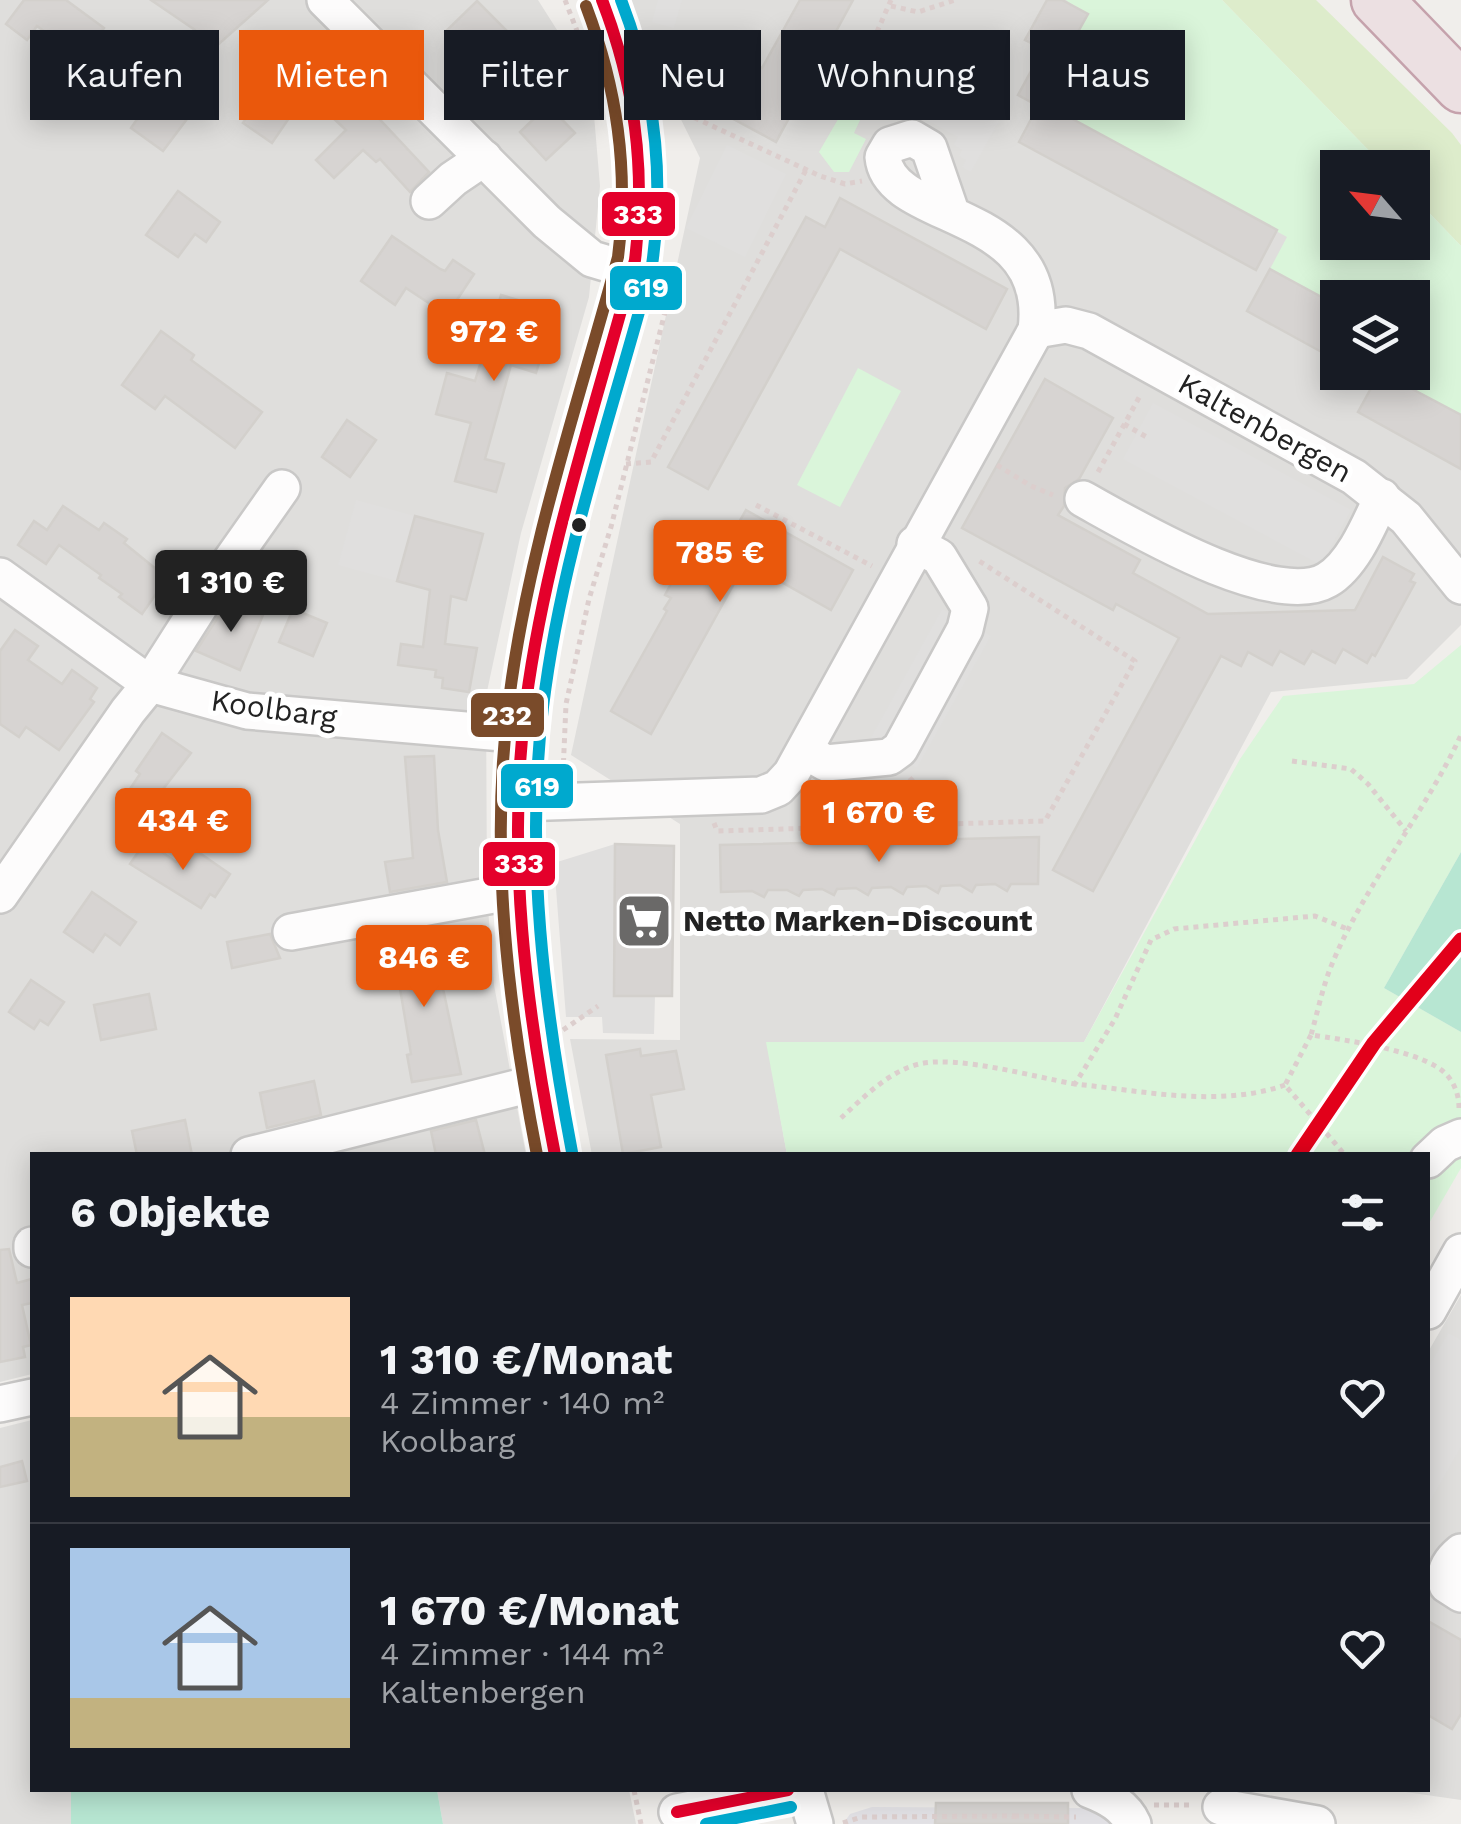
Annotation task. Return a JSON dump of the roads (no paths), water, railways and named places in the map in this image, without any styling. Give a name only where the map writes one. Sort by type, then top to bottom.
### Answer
[{"type":"highway","points":[[1377,0],[1461,86]]},
{"type":"street","points":[[325,0],[547,222],[592,259],[632,271]]},
{"type":"street","points":[[554,1152],[538,1075],[522,890],[519,803],[535,642],[632,271],[642,214],[640,146],[628,74],[602,0]]},
{"type":"street","points":[[519,803],[761,795],[778,788],[805,752],[897,578],[927,550],[970,447],[1036,330],[1039,308],[1024,267],[1009,248],[889,178],[883,157],[890,145],[912,138],[929,148],[952,212]]},
{"type":"street","points":[[429,201],[484,158]]},
{"type":"street","name":"Kaltenbergen","points":[[1036,330],[1066,325],[1089,331],[1354,477],[1406,518],[1461,586]]},
{"type":"street","points":[[0,895],[150,684],[282,488]]},
{"type":"street","points":[[1083,499],[1152,538],[1246,578],[1309,586],[1328,580],[1360,544],[1382,497]]},
{"type":"street","points":[[805,752],[826,763],[888,756],[900,748],[965,629],[970,608],[927,550]]},
{"type":"street","name":"Koolbarg","points":[[0,576],[150,684],[247,711],[524,734]]},
{"type":"street","points":[[291,932],[522,890]]},
{"type":"street","points":[[374,1107],[538,1075]]},
{"type":"street","points":[[260,1152],[538,1075]]},
{"type":"street","points":[[1430,1158],[1444,1144],[1460,1136]]},
{"type":"street","points":[[1430,1308],[1457,1270]]},
{"type":"street","points":[[0,1404],[30,1397]]},
{"type":"street","points":[[1461,1552],[1445,1577],[1448,1585],[1461,1594]]},
{"type":"street","points":[[677,1809],[776,1792]]},
{"type":"street","points":[[805,1792],[815,1824]]},
{"type":"street","points":[[1087,1803],[1112,1800],[1131,1820]]},
{"type":"street","points":[[1219,1807],[1317,1824]]},
{"type":"place","name":"Netto Marken-Discount","points":[[644,921]]}]
